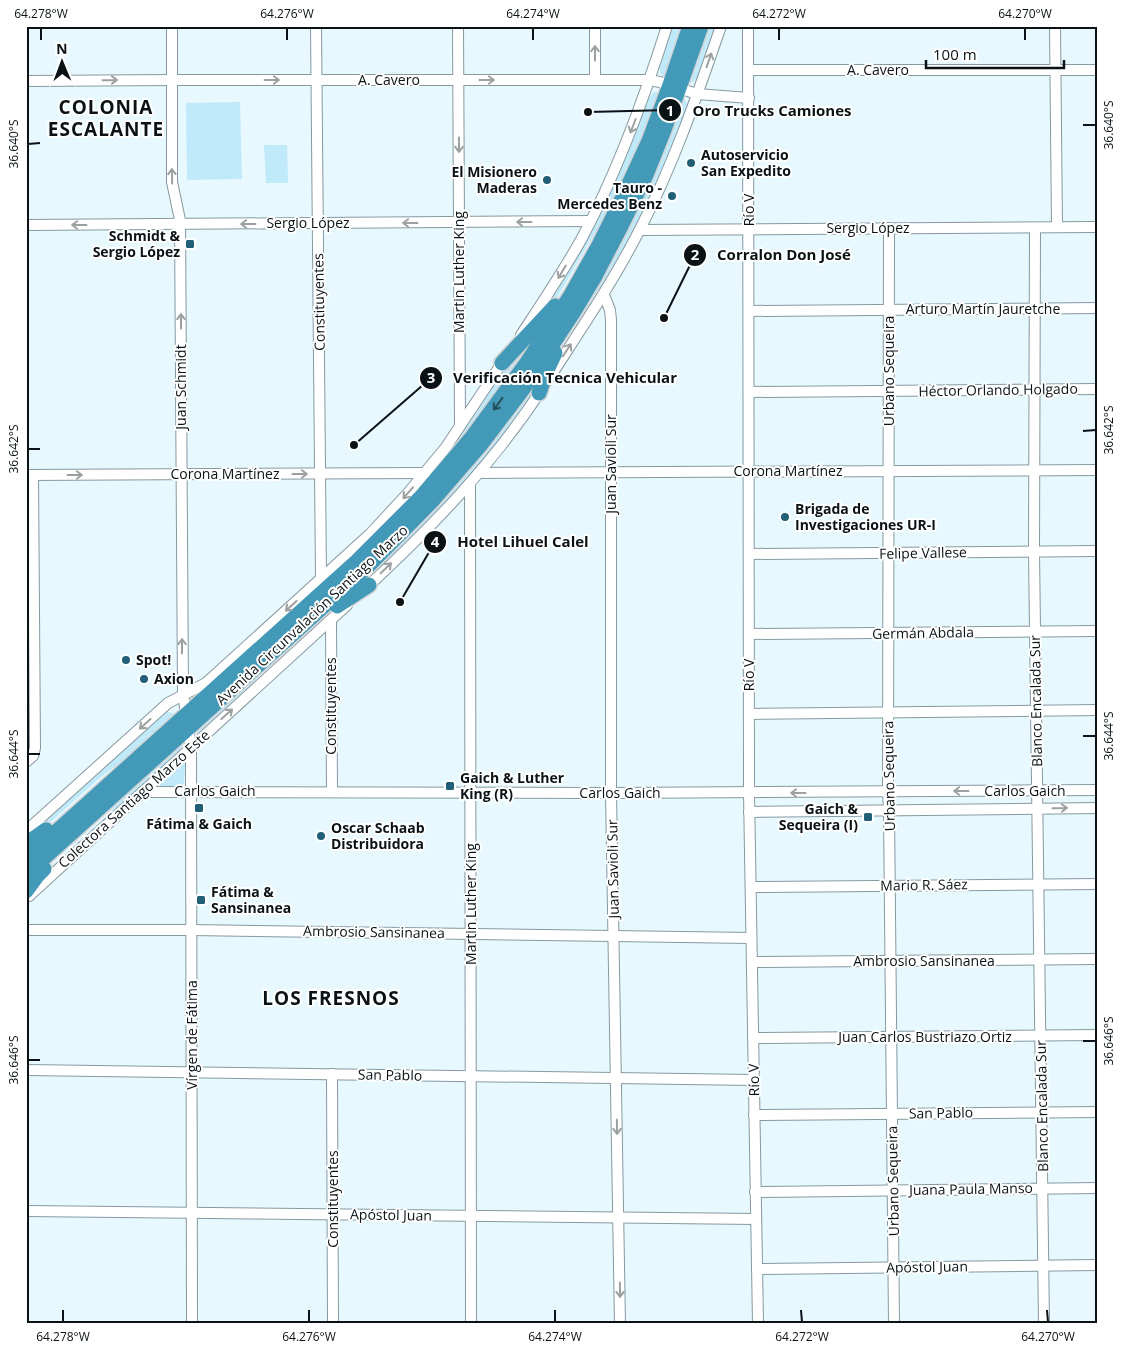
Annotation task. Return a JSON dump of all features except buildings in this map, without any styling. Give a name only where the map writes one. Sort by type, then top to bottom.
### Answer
[{"type":"highway","name":"Avenida Circunvalación Santiago Marzo","points":[[26,874],[136,775],[188,721],[357,562],[414,505],[449,466],[485,421],[530,358],[577,283],[618,208],[675,87],[698,29]]},
{"type":"highway","name":"Avenida Circunvalación Santiago Marzo","points":[[26,859],[144,754],[226,694],[371,564],[462,467],[491,432],[526,384],[600,266],[622,226],[646,175],[664,130],[675,87]]},
{"type":"highway","points":[[502,362],[558,302],[595,238],[618,208]]},
{"type":"highway","points":[[539,393],[553,357],[590,296],[600,266]]},
{"type":"highway","points":[[226,694],[269,666],[338,605],[369,585]]},
{"type":"highway","points":[[26,844],[44,832],[109,776],[144,754]]},
{"type":"highway","points":[[26,891],[40,873],[95,821],[136,775]]},
{"type":"street","name":"Juan Schmidt","points":[[172,26],[172,182],[180,224],[183,694],[191,747]]},
{"type":"street","name":"Constituyentes","points":[[316,26],[321,579]]},
{"type":"street","name":"Martin Luther King","points":[[458,26],[460,427]]},
{"type":"street","points":[[595,26],[595,80]]},
{"type":"street","points":[[26,831],[168,703],[206,683],[360,544],[390,514],[446,447],[574,253],[606,190],[628,138],[667,26]]},
{"type":"street","name":"Colectora Santiago Marzo Este","points":[[26,898],[369,585],[436,520],[509,437],[604,295],[640,230],[661,186],[697,94],[720,26]]},
{"type":"street","name":"Río V","points":[[748,26],[749,812],[758,1324]]},
{"type":"street","points":[[1055,26],[1056,228]]},
{"type":"street","name":"A. Cavero","points":[[749,70],[1097,70]]},
{"type":"street","name":"A. Cavero","points":[[26,81],[649,80],[697,94],[749,98]]},
{"type":"street","name":"Sergio López","points":[[26,225],[590,221]]},
{"type":"street","name":"Sergio López","points":[[640,230],[1097,227]]},
{"type":"street","name":"Urbano Sequeira","points":[[889,228],[888,792],[894,1324]]},
{"type":"street","name":"Blanco Encalada Sur","points":[[1035,228],[1034,552],[1044,1324]]},
{"type":"street","name":"Juan Savioli Sur","points":[[604,295],[611,317],[612,793],[620,1324]]},
{"type":"street","name":"Arturo Martín Jauretche","points":[[749,311],[1097,308]]},
{"type":"street","name":"Héctor Orlando Holgado","points":[[749,392],[1097,389]]},
{"type":"street","name":"Corona Martínez","points":[[479,473],[1097,470]]},
{"type":"street","name":"Corona Martínez","points":[[30,475],[425,473]]},
{"type":"street","points":[[28,761],[35,748],[30,475]]},
{"type":"street","name":"Martin Luther King","points":[[470,483],[471,1324]]},
{"type":"street","name":"Felipe Vallese","points":[[749,554],[1097,551]]},
{"type":"street","name":"Constituyentes","points":[[331,620],[332,792]]},
{"type":"street","name":"Germán Abdala","points":[[749,634],[1097,631]]},
{"type":"street","points":[[749,714],[1097,710]]},
{"type":"street","name":"Vírgen de Fátima","points":[[191,747],[192,1324]]},
{"type":"street","name":"Carlos Gaich","points":[[142,792],[749,793],[1097,790]]},
{"type":"street","name":"Carlos Gaich","points":[[749,812],[1097,808]]},
{"type":"street","name":"Mario R. Sáez","points":[[750,887],[1097,884]]},
{"type":"street","name":"Ambrosio Sansinanea","points":[[26,930],[192,930],[751,938]]},
{"type":"street","name":"Ambrosio Sansinanea","points":[[752,962],[1097,960]]},
{"type":"street","name":"Juan Carlos Bustriazo Ortiz","points":[[753,1038],[1097,1036]]},
{"type":"street","name":"San Pablo","points":[[26,1070],[754,1080]]},
{"type":"street","name":"Constituyentes","points":[[332,1074],[333,1324]]},
{"type":"street","name":"San Pablo","points":[[754,1115],[1097,1112]]},
{"type":"street","name":"Juana Paula Manso","points":[[756,1192],[1097,1188]]},
{"type":"street","name":"Apóstol Juan","points":[[26,1211],[756,1219]]},
{"type":"street","name":"Apóstol Juan","points":[[757,1270],[1097,1265]]},
{"type":"shaded area","points":[[671,26],[685,26],[665,77],[661,74],[659,68]]},
{"type":"shaded area","points":[[707,26],[715,26],[698,78],[693,82],[689,82]]},
{"type":"shaded area","points":[[654,92],[660,92],[661,95],[617,198],[555,302],[537,319],[620,170],[649,97]]},
{"type":"shaded area","points":[[682,99],[686,102],[687,110],[644,210],[619,261],[554,365],[552,364],[596,293]]},
{"type":"shaded area","points":[[240,102],[242,179],[187,180],[186,103]]},
{"type":"shaded area","points":[[264,145],[287,145],[288,183],[266,183]]},
{"type":"shaded area","points":[[546,324],[441,469],[192,700],[450,450],[502,371]]},
{"type":"shaded area","points":[[535,380],[532,395],[516,419],[476,469],[372,576],[345,597]]},
{"type":"shaded area","points":[[263,676],[200,734],[197,733],[196,730],[234,696]]},
{"type":"shaded area","points":[[165,712],[177,715],[141,748],[102,776],[46,826],[26,838]]},
{"type":"shaded area","points":[[181,744],[180,751],[44,874],[104,818],[145,774]]},
{"type":"shaded area","points":[[182,762],[185,764],[183,785],[158,785],[158,784]]},
{"type":"place","name":"Oro Trucks Camiones","points":[[588,112]]},
{"type":"place","name":"Autoservicio San Expedito","points":[[691,163]]},
{"type":"place","name":"El Misionero Maderas","points":[[547,180]]},
{"type":"place","name":"Tauro - Mercedes Benz","points":[[672,196]]},
{"type":"place","name":"Schmidt & Sergio López","points":[[190,244]]},
{"type":"place","name":"Corralon Don José","points":[[664,318]]},
{"type":"place","name":"Verificación Tecnica Vehicular","points":[[354,445]]},
{"type":"place","name":"Brigada de Investigaciones UR-I","points":[[785,517]]},
{"type":"place","name":"Hotel Lihuel Calel","points":[[400,602]]},
{"type":"place","name":"Spot!","points":[[126,660]]},
{"type":"place","name":"Axion","points":[[144,679]]},
{"type":"place","name":"Gaich & Luther King (R)","points":[[450,786]]},
{"type":"place","name":"Fátima & Gaich","points":[[199,808]]},
{"type":"place","name":"Gaich & Sequeira (I)","points":[[868,817]]},
{"type":"place","name":"Oscar Schaab Distribuidora","points":[[321,836]]},
{"type":"place","name":"Fátima & Sansinanea","points":[[201,900]]},
{"type":"district","name":"COLONIA ESCALANTE","points":[[106,118]]},
{"type":"district","name":"LOS FRESNOS","points":[[331,998]]}]
